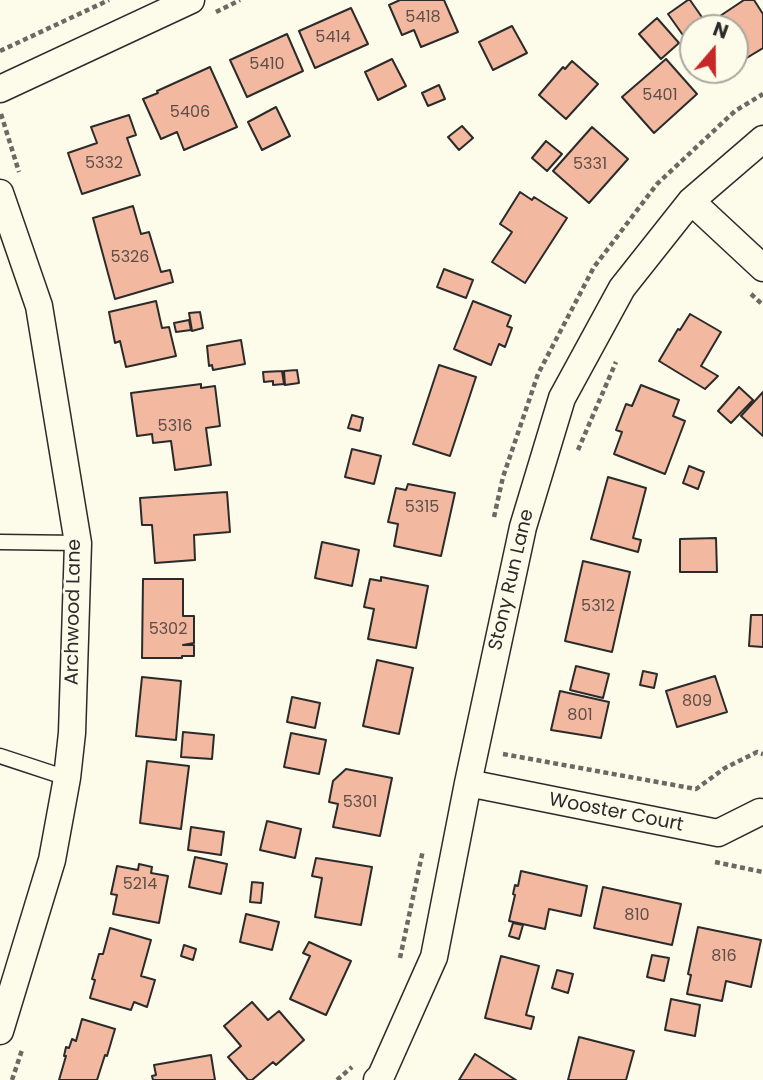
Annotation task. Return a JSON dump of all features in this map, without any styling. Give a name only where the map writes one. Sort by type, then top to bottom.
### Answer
[{"type":"street","points":[[0,89],[191,0]]},
{"type":"street","name":"Stony Run Lane","points":[[377,1080],[434,957],[523,527],[562,398],[622,288],[691,201],[763,139]]},
{"type":"street","name":"Archwood Lane","points":[[0,193],[39,306],[78,543],[72,733],[67,778],[52,860],[0,1031]]},
{"type":"street","points":[[691,201],[763,268]]},
{"type":"street","name":"Wooster Court","points":[[468,783],[718,833],[760,812]]},
{"type":"lane","points":[[0,542],[78,543]]},
{"type":"lane","points":[[0,755],[67,778]]},
{"type":"path","points":[[0,51],[109,0]]},
{"type":"path","points":[[745,288],[763,305]]},
{"type":"path","points":[[577,453],[618,357]]},
{"type":"path","points":[[505,741],[502,754],[696,789],[725,768],[757,752],[763,754]]},
{"type":"path","points":[[709,861],[763,872]]},
{"type":"building","points":[[400,0],[444,0],[458,32],[421,47],[414,30],[402,35],[389,5]]},
{"type":"building","points":[[690,0],[700,14],[679,14],[679,30],[668,14]]},
{"type":"building","points":[[744,0],[754,0],[763,14],[763,48],[749,56],[749,14],[723,14]]},
{"type":"building","points":[[351,8],[368,44],[315,68],[299,31]]},
{"type":"building","points":[[657,18],[679,43],[661,59],[639,34]]},
{"type":"building","points":[[512,26],[527,53],[493,70],[479,42]]},
{"type":"building","points":[[287,34],[303,71],[247,97],[230,60]]},
{"type":"building","points":[[392,59],[406,86],[378,100],[365,72]]},
{"type":"building","points":[[666,59],[679,74],[679,84],[688,84],[697,94],[654,133],[622,97]]},
{"type":"building","points":[[572,61],[598,84],[566,119],[539,95],[563,67],[565,69]]},
{"type":"building","points":[[210,67],[237,127],[184,150],[177,132],[161,139],[143,99]]},
{"type":"building","points":[[439,85],[445,99],[428,106],[422,93]]},
{"type":"building","points":[[276,107],[290,136],[262,150],[248,122]]},
{"type":"building","points":[[129,115],[136,135],[127,138],[140,175],[82,194],[68,153],[97,143],[91,127]]},
{"type":"building","points":[[462,126],[473,138],[459,150],[448,137]]},
{"type":"building","points":[[592,127],[628,159],[589,203],[553,171]]},
{"type":"building","points":[[546,141],[562,154],[547,171],[532,158]]},
{"type":"building","points":[[520,192],[532,200],[534,197],[567,218],[525,283],[492,262],[512,232],[500,224]]},
{"type":"building","points":[[133,206],[141,234],[149,232],[161,272],[170,270],[173,282],[115,299],[93,218]]},
{"type":"building","points":[[444,269],[473,280],[466,298],[437,287]]},
{"type":"building","points":[[156,301],[162,328],[169,327],[176,356],[126,367],[120,341],[115,343],[109,312]]},
{"type":"building","points":[[473,301],[511,316],[507,326],[512,328],[505,347],[499,344],[491,365],[454,349]]},
{"type":"building","points":[[200,312],[203,328],[192,331],[189,313]]},
{"type":"building","points":[[690,314],[721,332],[701,366],[718,376],[705,389],[659,361]]},
{"type":"building","points":[[189,320],[191,330],[176,332],[174,323]]},
{"type":"building","points":[[241,340],[245,364],[213,370],[212,365],[209,366],[207,346]]},
{"type":"building","points":[[439,365],[476,377],[450,456],[413,444]]},
{"type":"building","points":[[297,370],[299,383],[285,385],[284,371]]},
{"type":"building","points":[[282,371],[284,384],[264,382],[263,372]]},
{"type":"building","points":[[201,384],[201,388],[215,386],[220,426],[206,428],[211,465],[175,470],[171,441],[153,443],[152,434],[137,436],[131,393]]},
{"type":"building","points":[[641,385],[679,400],[673,416],[685,421],[665,474],[614,454],[622,432],[616,430],[626,404],[632,406]]},
{"type":"building","points":[[739,387],[753,400],[731,423],[718,411]]},
{"type":"building","points":[[763,392],[763,436],[741,416]]},
{"type":"building","points":[[352,415],[363,418],[360,431],[348,428]]},
{"type":"building","points":[[352,449],[381,456],[374,484],[345,477]]},
{"type":"building","points":[[689,466],[704,472],[698,489],[683,483]]},
{"type":"building","points":[[608,477],[646,488],[633,538],[641,540],[638,552],[591,539]]},
{"type":"building","points":[[408,484],[455,493],[441,556],[394,546],[398,524],[388,522],[396,488],[406,490]]},
{"type":"building","points":[[227,492],[230,532],[194,535],[195,560],[155,563],[152,525],[142,525],[140,498]]},
{"type":"building","points":[[716,538],[717,572],[680,572],[680,539]]},
{"type":"building","points":[[322,542],[359,550],[352,586],[315,578]]},
{"type":"building","points":[[583,561],[630,572],[612,652],[565,641]]},
{"type":"building","points":[[381,577],[428,586],[416,648],[368,639],[374,609],[364,607],[370,579],[381,581]]},
{"type":"building","points":[[143,579],[183,579],[183,616],[194,616],[194,643],[183,645],[194,645],[194,656],[142,658]]},
{"type":"building","points":[[751,615],[763,615],[763,647],[749,646]]},
{"type":"building","points":[[377,660],[413,668],[399,734],[363,726]]},
{"type":"building","points":[[576,666],[609,674],[603,698],[570,690]]},
{"type":"building","points":[[643,671],[657,674],[654,688],[640,685]]},
{"type":"building","points":[[715,676],[727,712],[677,727],[666,691]]},
{"type":"building","points":[[142,677],[181,681],[176,740],[136,736]]},
{"type":"building","points":[[560,691],[609,702],[601,738],[551,730]]},
{"type":"building","points":[[292,697],[320,703],[315,728],[287,722]]},
{"type":"building","points":[[183,732],[214,735],[212,759],[181,757]]},
{"type":"building","points":[[291,733],[326,740],[319,774],[284,767]]},
{"type":"building","points":[[147,761],[189,766],[181,829],[140,823]]},
{"type":"building","points":[[346,769],[392,778],[380,836],[333,827],[338,804],[329,802],[333,781]]},
{"type":"building","points":[[267,821],[301,829],[295,858],[260,850]]},
{"type":"building","points":[[191,827],[224,832],[221,855],[188,850]]},
{"type":"building","points":[[195,857],[227,864],[221,894],[189,887]]},
{"type":"building","points":[[316,858],[372,867],[361,925],[315,917],[322,878],[312,876]]},
{"type":"building","points":[[139,864],[152,867],[151,873],[168,876],[159,923],[113,914],[117,895],[111,894],[117,866],[138,870]]},
{"type":"building","points":[[521,871],[587,886],[581,916],[549,909],[545,929],[509,921],[515,885],[518,886]]},
{"type":"building","points":[[252,882],[263,883],[261,903],[250,902]]},
{"type":"building","points":[[603,887],[681,904],[672,945],[594,928]]},
{"type":"building","points":[[246,914],[279,922],[272,950],[240,942]]},
{"type":"building","points":[[513,923],[523,925],[519,939],[509,936]]},
{"type":"building","points":[[698,927],[761,940],[751,987],[726,981],[722,1001],[687,994],[691,975],[688,974]]},
{"type":"building","points":[[110,928],[151,940],[141,976],[155,980],[147,1007],[134,1002],[131,1010],[90,998],[99,954],[103,954]]},
{"type":"building","points":[[309,942],[351,961],[326,1015],[290,999],[310,956],[303,953]]},
{"type":"building","points":[[184,945],[196,949],[193,960],[181,956]]},
{"type":"building","points":[[652,955],[669,958],[664,981],[647,977]]},
{"type":"building","points":[[501,956],[539,966],[526,1015],[534,1017],[531,1029],[485,1018]]},
{"type":"building","points":[[557,970],[573,974],[568,993],[552,988]]},
{"type":"building","points":[[671,999],[700,1005],[695,1036],[665,1030]]},
{"type":"building","points":[[252,1002],[268,1020],[279,1011],[304,1040],[276,1065],[273,1062],[252,1080],[248,1080],[228,1057],[241,1046],[224,1026]]},
{"type":"building","points":[[82,1019],[115,1029],[107,1056],[105,1055],[97,1080],[59,1080],[66,1047],[69,1048],[72,1039],[76,1041]]},
{"type":"building","points":[[579,1037],[634,1051],[626,1080],[568,1080]]},
{"type":"building","points":[[475,1054],[516,1080],[459,1080]]},
{"type":"building","points":[[211,1055],[215,1080],[153,1080],[152,1076],[156,1075],[154,1065]]}]
